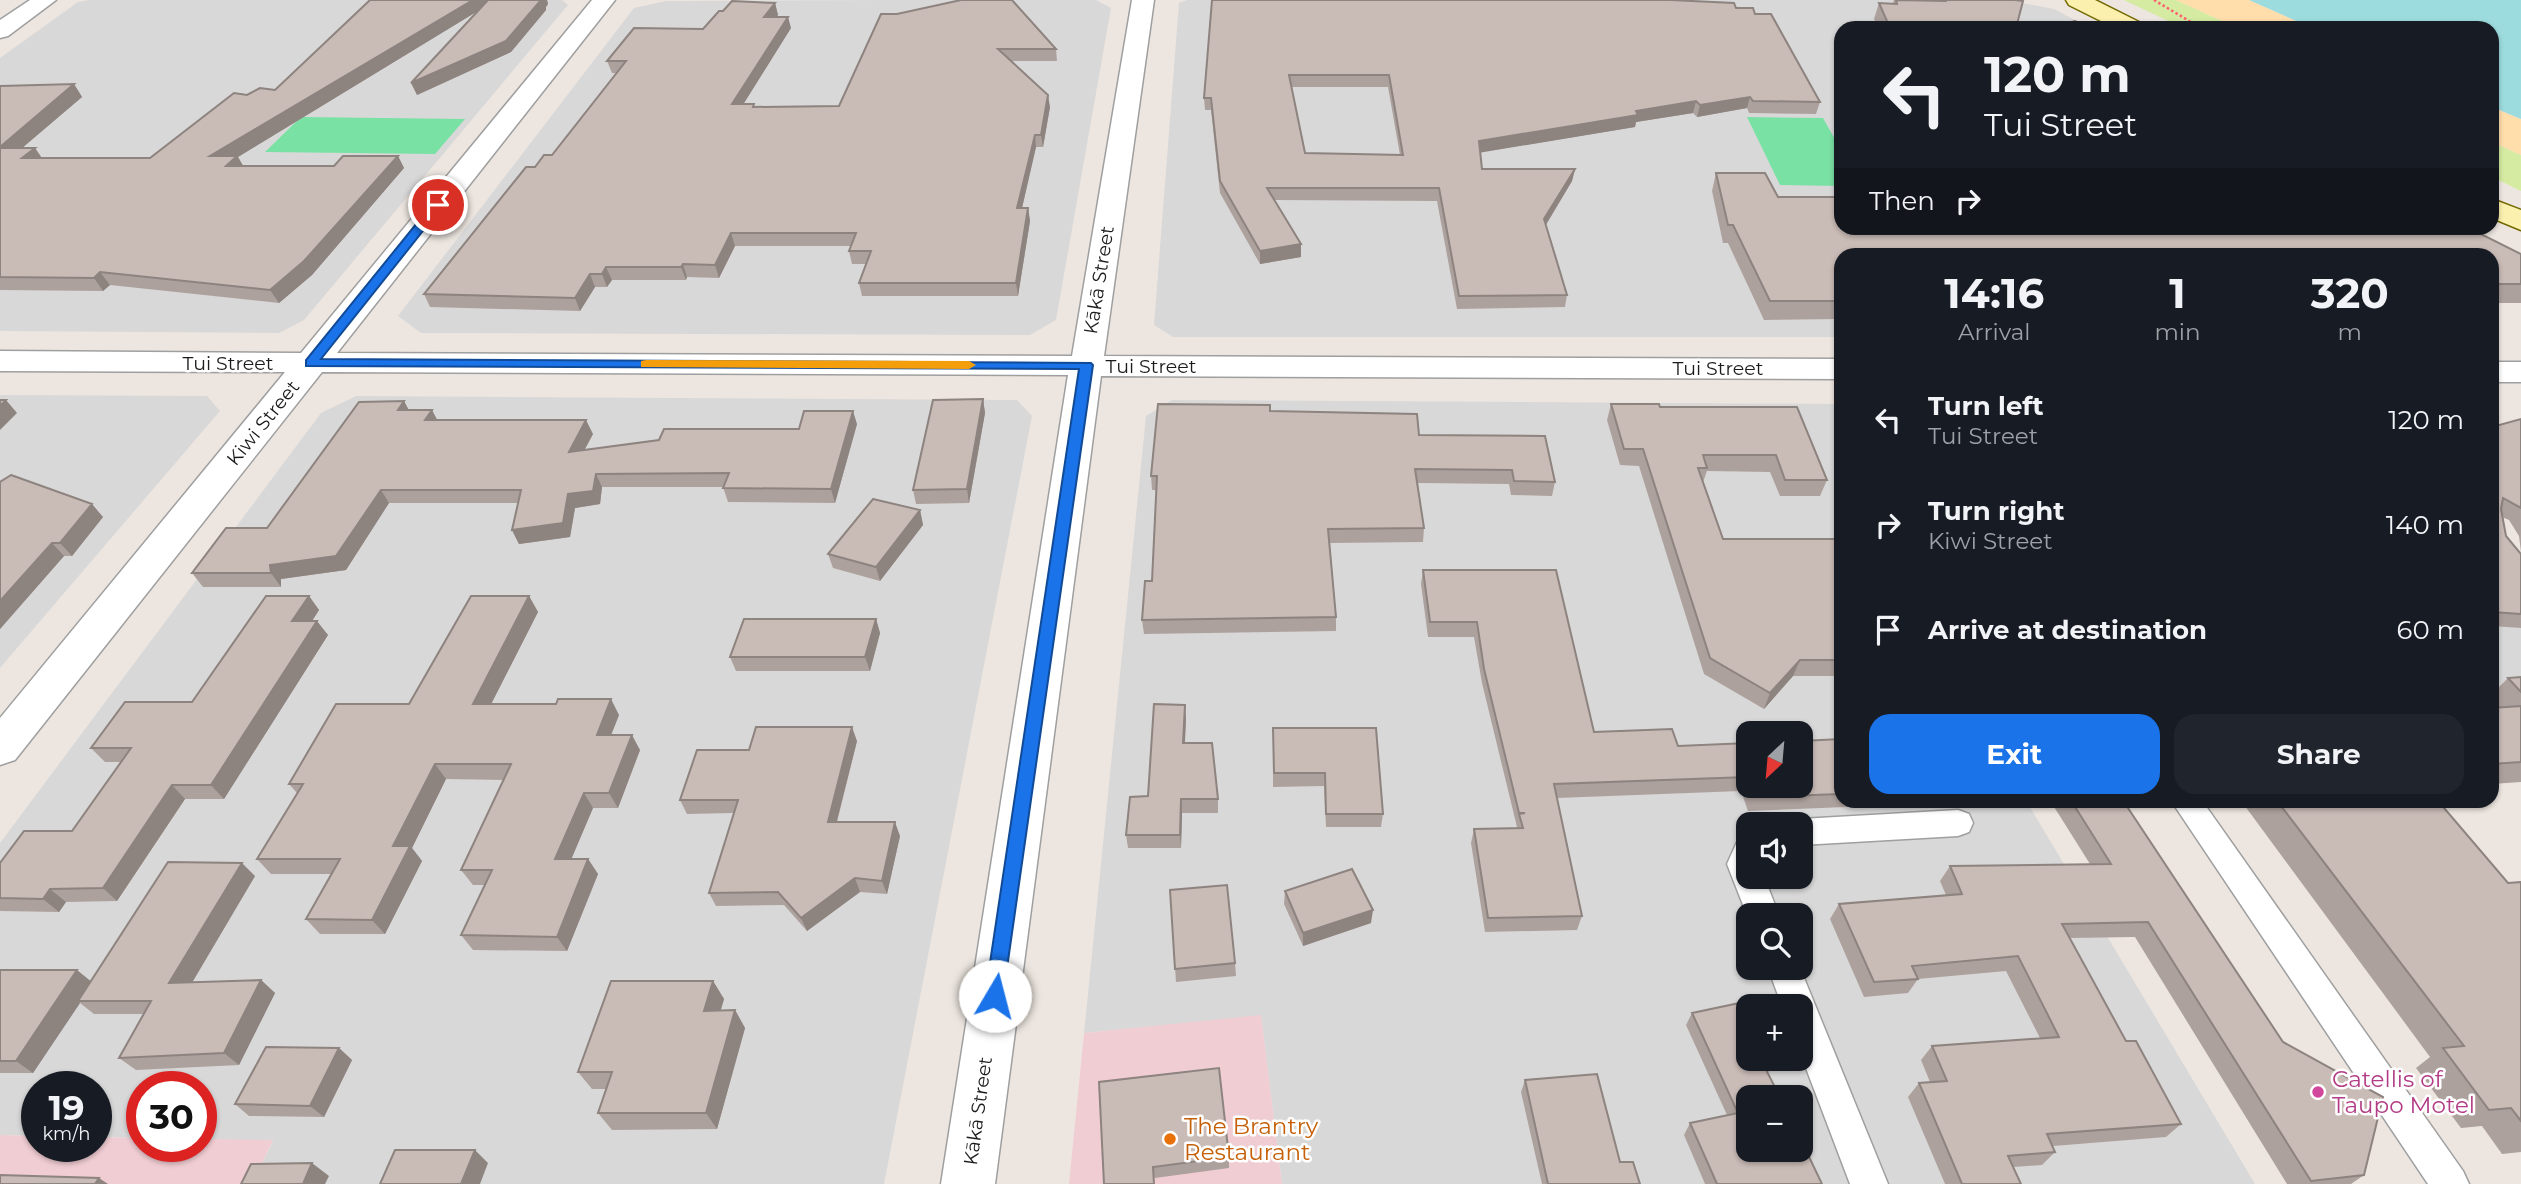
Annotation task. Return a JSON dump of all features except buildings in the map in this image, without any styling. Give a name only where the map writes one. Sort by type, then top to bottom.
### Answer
[{"type":"main road","points":[[2077,0],[2119,21]]},
{"type":"main road","points":[[2499,210],[2521,221]]},
{"type":"street","points":[[0,31],[45,0]]},
{"type":"street","name":"Kiwi Street","points":[[0,748],[604,0]]},
{"type":"street","name":"Kākā Street","points":[[968,1184],[1086,365],[1143,0]]},
{"type":"street","name":"Tui Street","points":[[0,361],[1834,369]]},
{"type":"street","points":[[2499,372],[2521,372]]},
{"type":"lane","points":[[2192,808],[2450,1184]]},
{"type":"lane","points":[[1813,831],[1958,823]]},
{"type":"lane","points":[[1813,1042],[1869,1184]]},
{"type":"path","points":[[2154,0],[2189,21]]},
{"type":"shaded area","points":[[562,0],[568,5],[304,320],[279,333],[0,331],[0,58],[78,2]]},
{"type":"shaded area","points":[[1096,0],[1111,8],[1056,320],[1030,335],[421,333],[398,316],[634,8],[666,1]]},
{"type":"shaded area","points":[[1187,0],[2007,0],[2054,9],[2077,21],[1834,21],[1834,235],[1966,235],[2197,248],[1834,248],[1834,337],[1173,337],[1154,325],[1179,3]]},
{"type":"shaded area","points":[[0,395],[207,396],[220,411],[0,668]]},
{"type":"shaded area","points":[[356,396],[1017,400],[1032,416],[884,1184],[252,1184],[273,1141],[217,1139],[217,1071],[126,1071],[126,1138],[112,1137],[112,1071],[21,1071],[21,1136],[0,1135],[0,843],[321,413]]},
{"type":"shaded area","points":[[1172,400],[1834,404],[1834,808],[2031,808],[2255,1184],[1282,1184],[1261,1016],[1084,1033],[1146,416]]},
{"type":"shaded area","points":[[2499,544],[2521,574],[2521,695],[2499,696]]},
{"type":"shaded area","points":[[1261,1015],[1282,1184],[1069,1184],[1084,1033]]},
{"type":"shaded area","points":[[0,1135],[21,1136],[21,1162],[112,1162],[112,1137],[126,1138],[126,1162],[217,1162],[217,1139],[273,1140],[252,1184],[0,1184]]},
{"type":"green space","points":[[2124,0],[2176,0],[2222,21],[2168,21]]},
{"type":"green space","points":[[301,117],[465,119],[435,154],[265,152]]},
{"type":"green space","points":[[1747,117],[1823,118],[1834,138],[1834,186],[1780,185]]},
{"type":"green space","points":[[2499,145],[2521,155],[2521,191],[2499,180]]},
{"type":"sand","points":[[2176,0],[2249,0],[2296,21],[2222,21]]},
{"type":"sand","points":[[2499,110],[2521,119],[2521,155],[2499,145]]},
{"type":"water","points":[[2249,0],[2521,0],[2521,119],[2499,110],[2499,21],[2296,21]]},
{"type":"slow traffic","points":[[646,364],[969,365]]},
{"type":"place","name":"Catellis of Taupo Motel","points":[[2318,1092]]},
{"type":"place","name":"The Brantry Restaurant","points":[[1170,1139]]},
{"type":"route","points":[[438,205],[311,363],[1086,365],[995,996]]}]
